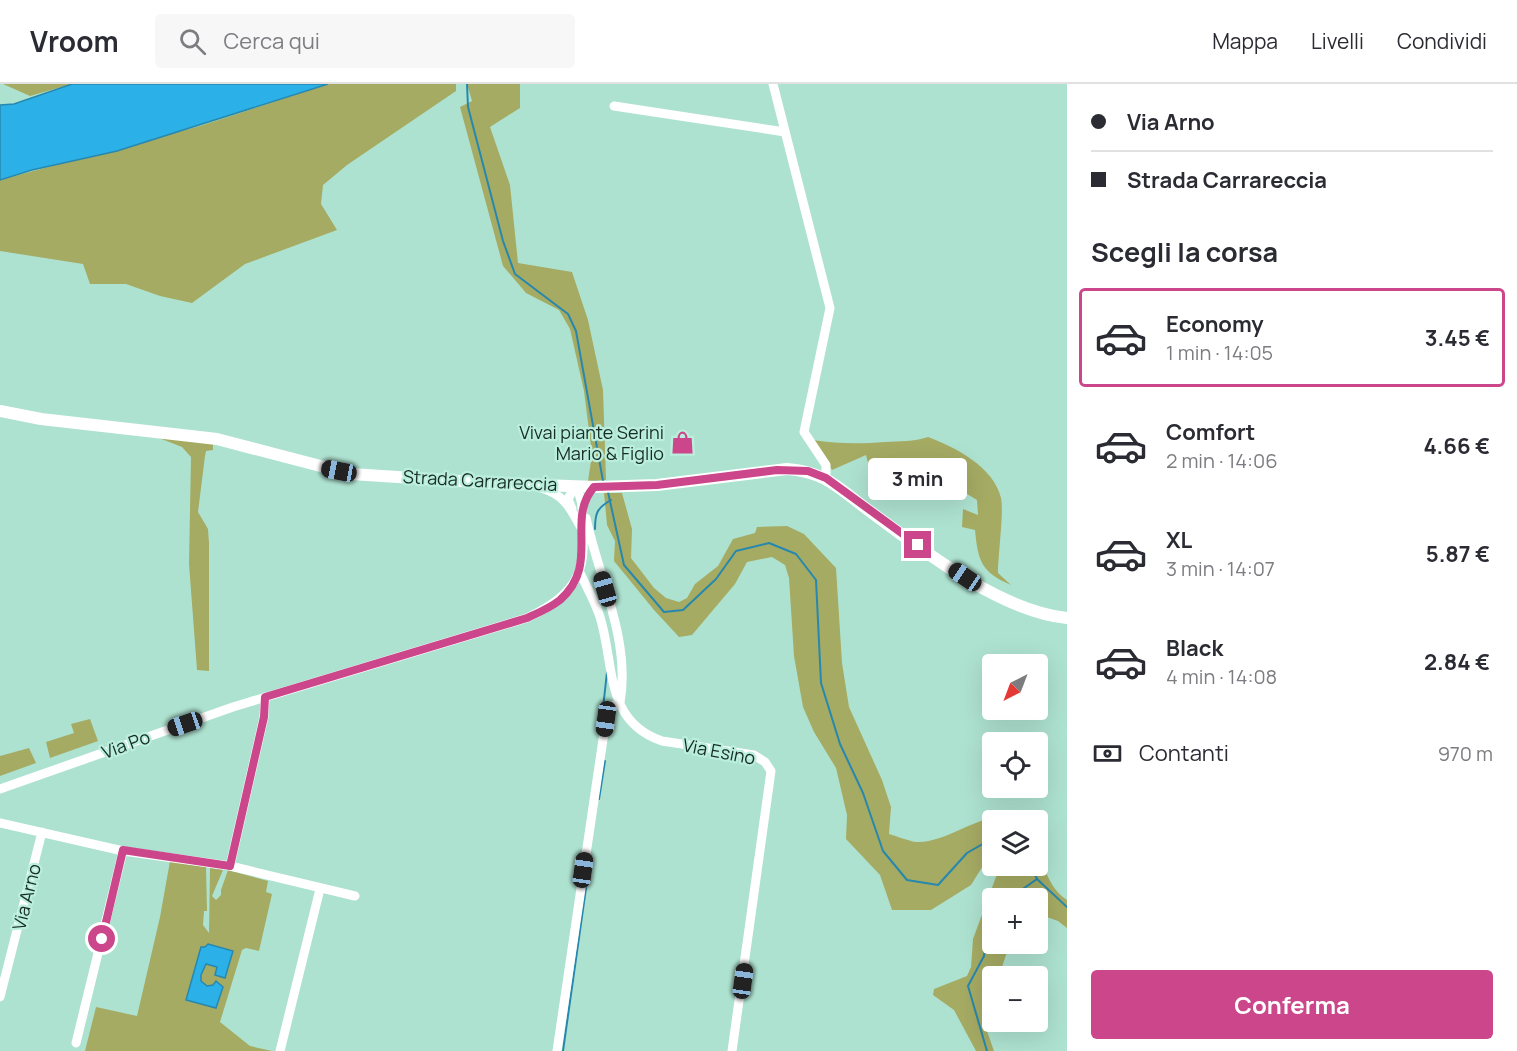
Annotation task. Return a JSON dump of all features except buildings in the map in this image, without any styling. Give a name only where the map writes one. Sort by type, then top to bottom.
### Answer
[{"type":"main road","name":"Strada Carrareccia","points":[[0,411],[41,419],[228,441],[351,474],[595,487],[657,485],[787,469],[808,471],[826,478],[902,534],[994,595],[1028,609],[1067,618]]},
{"type":"street","points":[[773,84],[830,308],[804,432],[826,465],[826,478]]},
{"type":"street","points":[[614,106],[784,132]]},
{"type":"street","points":[[530,485],[558,494],[572,509]]},
{"type":"street","points":[[575,486],[583,505],[619,642],[623,676],[620,703]]},
{"type":"street","points":[[575,486],[568,498],[582,529]]},
{"type":"street","points":[[595,487],[583,505],[584,551],[579,571],[594,604],[605,638],[613,687],[620,703]]},
{"type":"street","points":[[579,571],[589,566],[600,571]]},
{"type":"street","name":"Via Po","points":[[0,789],[265,697],[527,618],[558,601],[569,590],[579,571]]},
{"type":"street","points":[[569,590],[582,592],[594,604]]},
{"type":"street","points":[[230,866],[264,717],[265,697]]},
{"type":"street","points":[[557,1051],[606,719],[612,706],[620,703]]},
{"type":"street","name":"Via Esino","points":[[620,703],[635,726],[651,737],[662,741],[754,754],[765,762],[771,771],[732,1051]]},
{"type":"street","points":[[0,823],[123,850],[230,866],[355,896]]},
{"type":"street","name":"Via Arno","points":[[0,997],[42,832]]},
{"type":"street","points":[[76,1043],[123,850]]},
{"type":"street","points":[[280,1051],[320,889]]},
{"type":"green space","points":[[3,84],[72,84],[30,96]]},
{"type":"green space","points":[[328,84],[456,84],[456,91],[347,165],[323,185],[321,204],[337,230],[245,264],[192,303],[160,296],[126,284],[90,284],[83,264],[0,251],[0,180],[200,126]]},
{"type":"green space","points":[[467,84],[520,84],[520,108],[490,127],[510,185],[518,263],[572,272],[588,320],[603,390],[606,480],[588,481],[592,454],[584,391],[570,329],[559,310],[526,293],[503,266],[460,107],[472,101]]},
{"type":"green space","points":[[928,437],[950,446],[972,460],[982,468],[997,487],[1002,505],[998,573],[1011,585],[987,570],[980,558],[975,530],[962,527],[963,509],[978,515],[977,500],[911,460],[896,458],[872,478],[866,455],[832,470],[813,440],[866,443],[912,441]]},
{"type":"green space","points":[[159,438],[213,442],[213,450],[206,451],[198,512],[208,529],[209,543],[209,671],[197,670],[189,564],[191,457],[182,447]]},
{"type":"green space","points":[[604,493],[622,493],[632,529],[631,558],[654,588],[666,598],[679,602],[687,598],[695,584],[718,566],[733,539],[755,533],[757,527],[787,526],[804,534],[836,568],[842,663],[849,707],[882,780],[891,807],[889,834],[910,841],[929,841],[982,821],[982,867],[971,885],[931,910],[892,910],[880,875],[846,839],[847,815],[836,768],[814,732],[803,707],[794,656],[789,578],[785,565],[772,557],[747,562],[735,584],[692,635],[679,637],[614,561],[615,541],[607,525]]},
{"type":"green space","points":[[90,719],[98,741],[50,758],[46,742],[74,733],[71,724]]},
{"type":"green space","points":[[29,748],[36,763],[0,776],[0,756]]},
{"type":"green space","points":[[170,861],[206,867],[207,911],[204,911],[203,925],[209,933],[210,868],[223,870],[212,896],[216,900],[221,895],[228,870],[268,881],[266,892],[272,894],[259,951],[246,948],[242,950],[220,1022],[250,1046],[272,1051],[85,1051],[96,1007],[137,1016],[160,917]]},
{"type":"green space","points":[[996,876],[1048,876],[1055,889],[1067,900],[1067,928],[1048,917],[1048,888],[992,888]]},
{"type":"green space","points":[[982,915],[982,954],[1006,954],[1002,966],[982,966],[982,1032],[987,1032],[994,1051],[976,1051],[954,1010],[933,995],[934,989],[967,976],[971,967],[973,939]]},
{"type":"water","points":[[72,84],[328,84],[117,151],[32,170],[0,180],[0,105],[14,104]]},
{"type":"water","points":[[208,944],[233,951],[225,978],[215,975],[217,967],[206,964],[201,975],[201,981],[207,986],[213,985],[216,981],[223,987],[216,1008],[186,1000],[201,947]]},
{"type":"waterway","points":[[467,84],[468,107],[503,241],[515,274],[568,314],[576,331],[603,481]]},
{"type":"waterway","points":[[608,492],[624,565],[664,612],[683,610],[716,579],[736,551],[769,543],[796,554],[816,580],[821,683],[840,744],[863,793],[883,851],[907,880],[938,885],[967,853],[982,844]]},
{"type":"waterway","points":[[595,529],[598,512],[611,500]]},
{"type":"waterway","points":[[602,717],[607,672]]},
{"type":"waterway","points":[[599,799],[605,761]]},
{"type":"waterway","points":[[1024,888],[1037,879],[1036,876]]},
{"type":"waterway","points":[[1037,879],[1067,907]]},
{"type":"waterway","points":[[563,1051],[586,888]]},
{"type":"waterway","points":[[984,954],[968,986],[987,1051]]},
{"type":"place","name":"Vivai piante Serini Mario & Figlio","points":[[682,443]]},
{"type":"route","points":[[102,939],[123,850],[230,866],[264,717],[265,697],[527,618],[558,601],[569,590],[579,571],[584,551],[583,505],[594,487],[657,485],[787,469],[808,471],[826,478],[918,545]]}]
